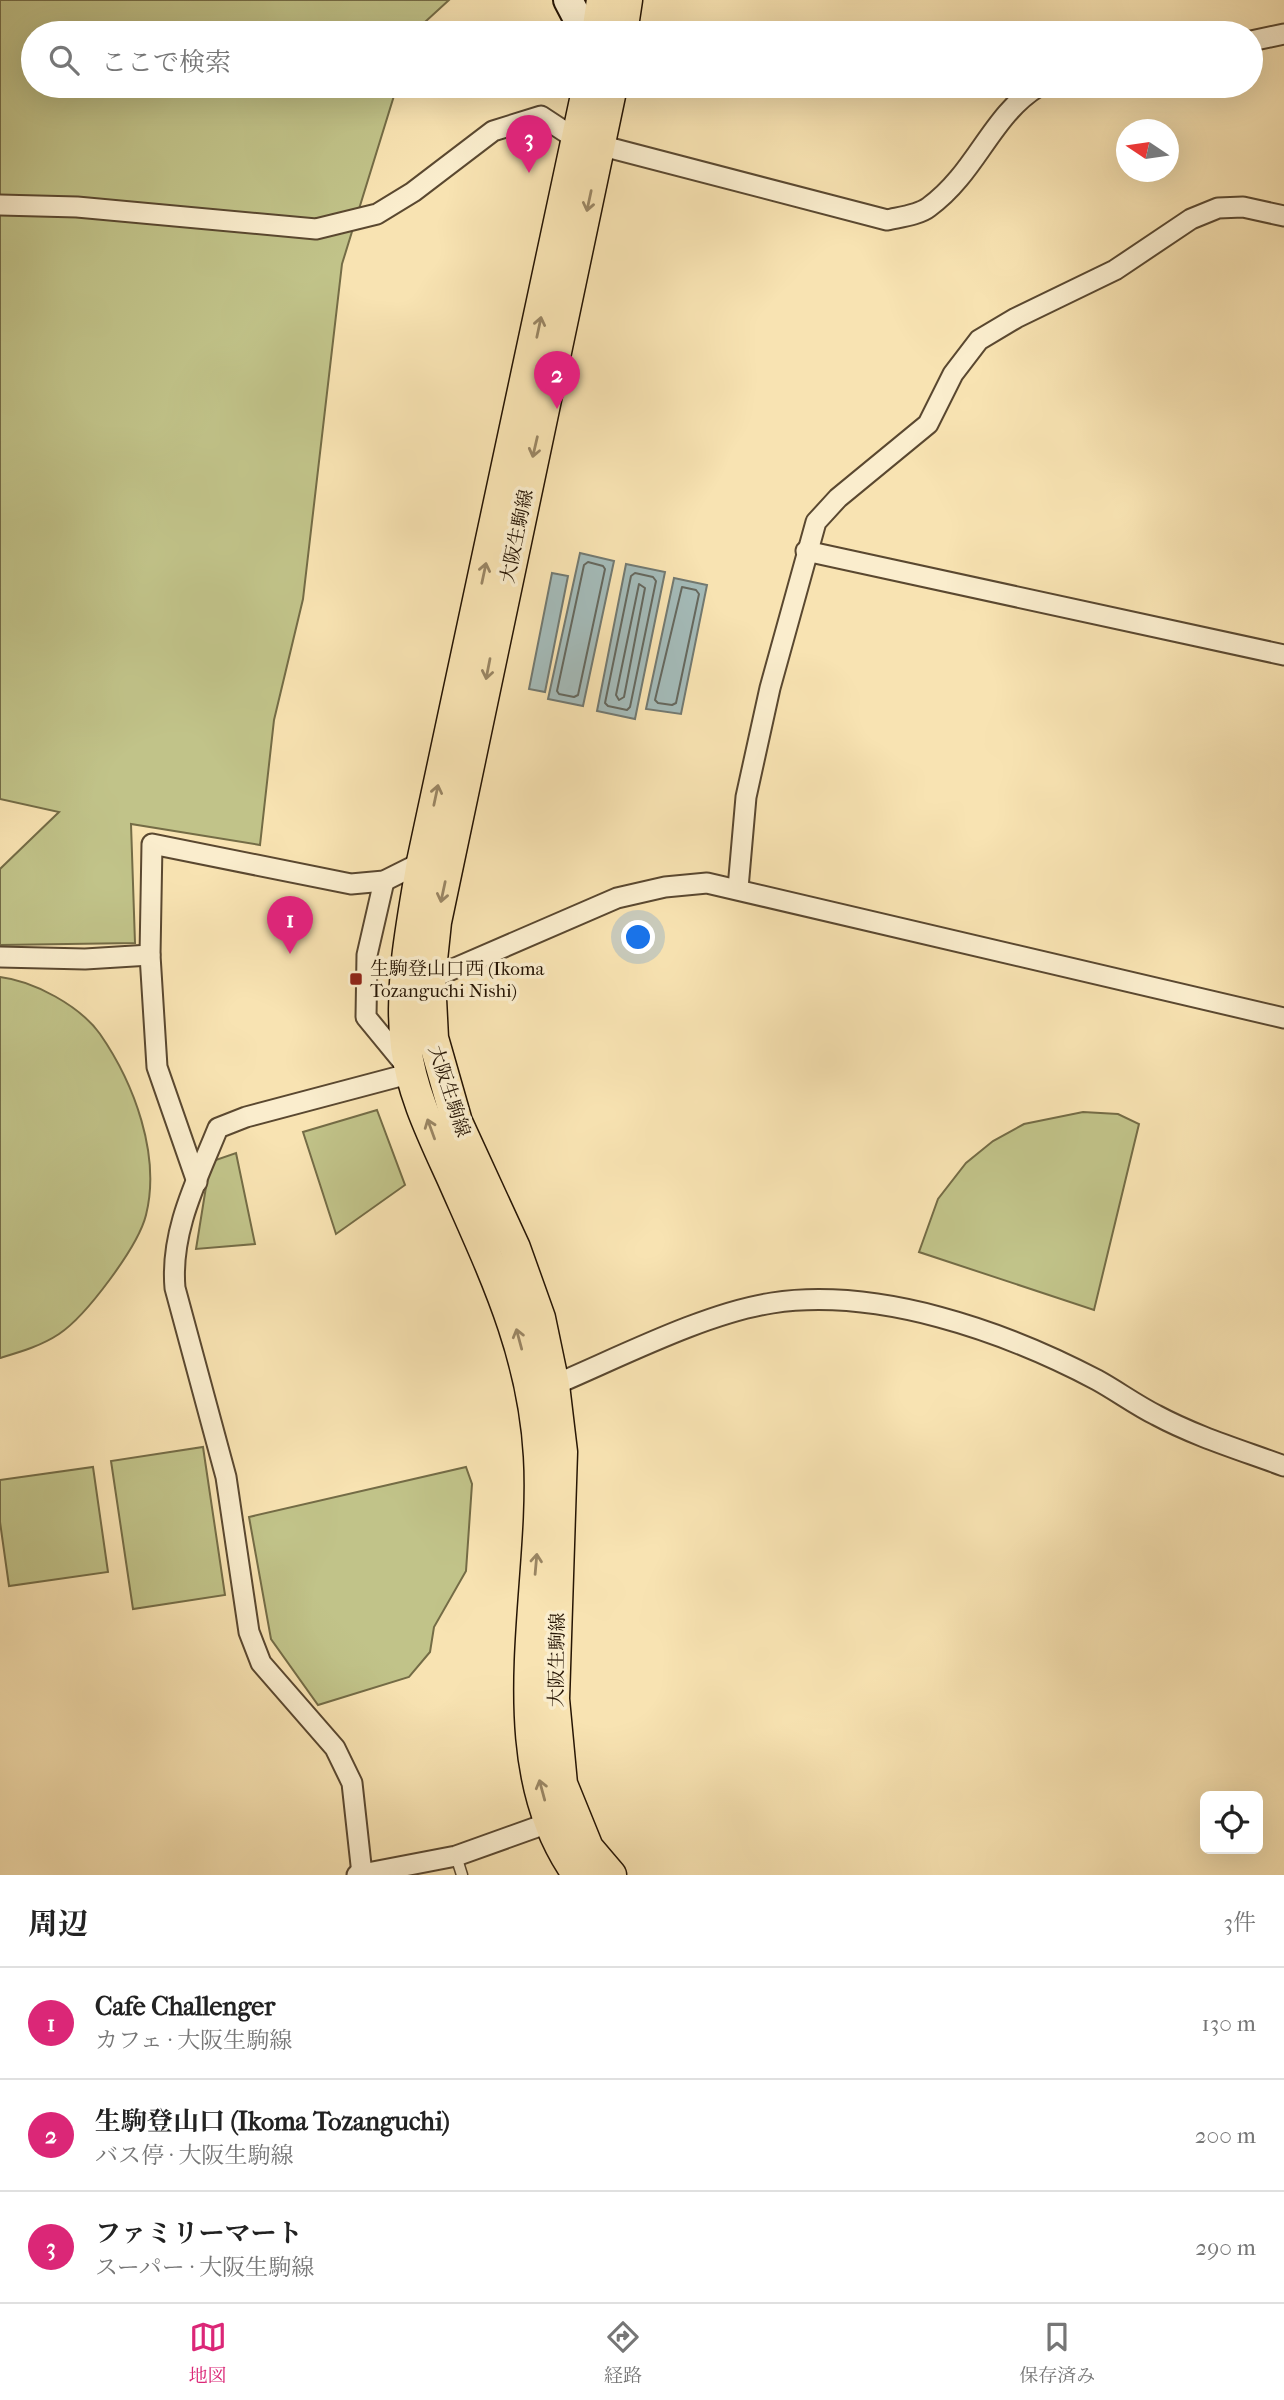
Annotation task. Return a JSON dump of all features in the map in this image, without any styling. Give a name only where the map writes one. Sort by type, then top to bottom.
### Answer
[{"type":"main road","points":[[602,0],[610,21]]},
{"type":"main road","points":[[619,21],[629,0]]},
{"type":"main road","name":"大阪生駒線","points":[[593,98],[588,143],[520,514],[436,922],[430,979],[433,1038],[454,1110],[519,1259],[540,1318],[554,1384],[562,1452],[554,1699],[562,1783],[588,1848],[611,1875]]},
{"type":"main road","name":"大阪生駒線","points":[[578,1875],[567,1860],[551,1822],[540,1785],[530,1721],[531,1624],[540,1515],[539,1456],[533,1392],[514,1322],[433,1135],[412,1073],[406,1048],[402,986],[422,862],[543,307],[588,143]]},
{"type":"street","points":[[568,0],[579,21]]},
{"type":"street","points":[[1263,38],[1284,34]]},
{"type":"street","points":[[0,205],[77,207],[316,229],[377,214],[413,192],[493,131],[541,116],[588,143],[887,220],[927,209],[955,185],[975,161],[1002,117],[1025,98]]},
{"type":"street","points":[[738,888],[746,797],[770,688],[816,522],[838,498],[928,424],[953,374],[979,340],[1016,318],[1115,270],[1191,219],[1218,208],[1243,206],[1284,216]]},
{"type":"street","points":[[806,551],[1284,655]]},
{"type":"street","points":[[197,1182],[157,1067],[150,955],[152,844],[351,884],[384,881],[422,862]]},
{"type":"street","points":[[384,881],[366,955],[366,1017],[412,1073],[247,1117],[218,1128],[180,1223],[173,1262],[175,1288],[226,1477],[249,1632],[261,1663],[335,1748],[352,1783],[360,1874],[459,1866],[551,1822]]},
{"type":"street","points":[[430,979],[617,898],[665,887],[707,883],[738,888],[1284,1018]]},
{"type":"street","points":[[0,957],[85,959],[150,955]]},
{"type":"street","points":[[554,1384],[726,1314],[770,1303],[811,1299],[863,1302],[972,1326],[1095,1380],[1157,1416],[1284,1466]]},
{"type":"green space","points":[[0,0],[449,0],[426,21],[21,21],[21,98],[393,98],[342,264],[303,599],[274,720],[260,845],[131,824],[135,943],[0,945],[0,869],[59,812],[0,799]]},
{"type":"green space","points":[[0,977],[13,979],[55,996],[81,1014],[100,1034],[124,1075],[141,1120],[150,1168],[150,1192],[146,1215],[133,1245],[110,1280],[83,1312],[59,1334],[38,1345],[0,1358]]},
{"type":"green space","points":[[377,1110],[405,1185],[336,1234],[303,1132]]},
{"type":"green space","points":[[1083,1112],[1118,1114],[1139,1124],[1094,1310],[919,1252],[938,1199],[966,1163],[993,1141],[1024,1124]]},
{"type":"green space","points":[[236,1153],[255,1244],[196,1249],[210,1162]]},
{"type":"green space","points":[[203,1447],[225,1595],[133,1609],[111,1461]]},
{"type":"green space","points":[[93,1467],[108,1572],[9,1586],[0,1522],[0,1480]]},
{"type":"green space","points":[[466,1467],[472,1484],[466,1571],[434,1627],[430,1652],[409,1677],[318,1705],[271,1639],[249,1517]]},
{"type":"water","points":[[580,553],[614,561],[583,706],[548,699]]},
{"type":"water","points":[[626,564],[665,572],[635,719],[597,711]]},
{"type":"water","points":[[552,573],[568,576],[545,692],[529,689]]},
{"type":"water","points":[[674,578],[707,585],[681,714],[646,709]]},
{"type":"place","name":"ファミリーマート","points":[[529,173]]},
{"type":"place","name":"生駒登山口 (Ikoma Tozanguchi)","points":[[557,409]]},
{"type":"place","name":"Cafe Challenger","points":[[290,954]]},
{"type":"place","name":"生駒登山口西 (Ikoma Tozanguchi Nishi)","points":[[356,979]]}]
